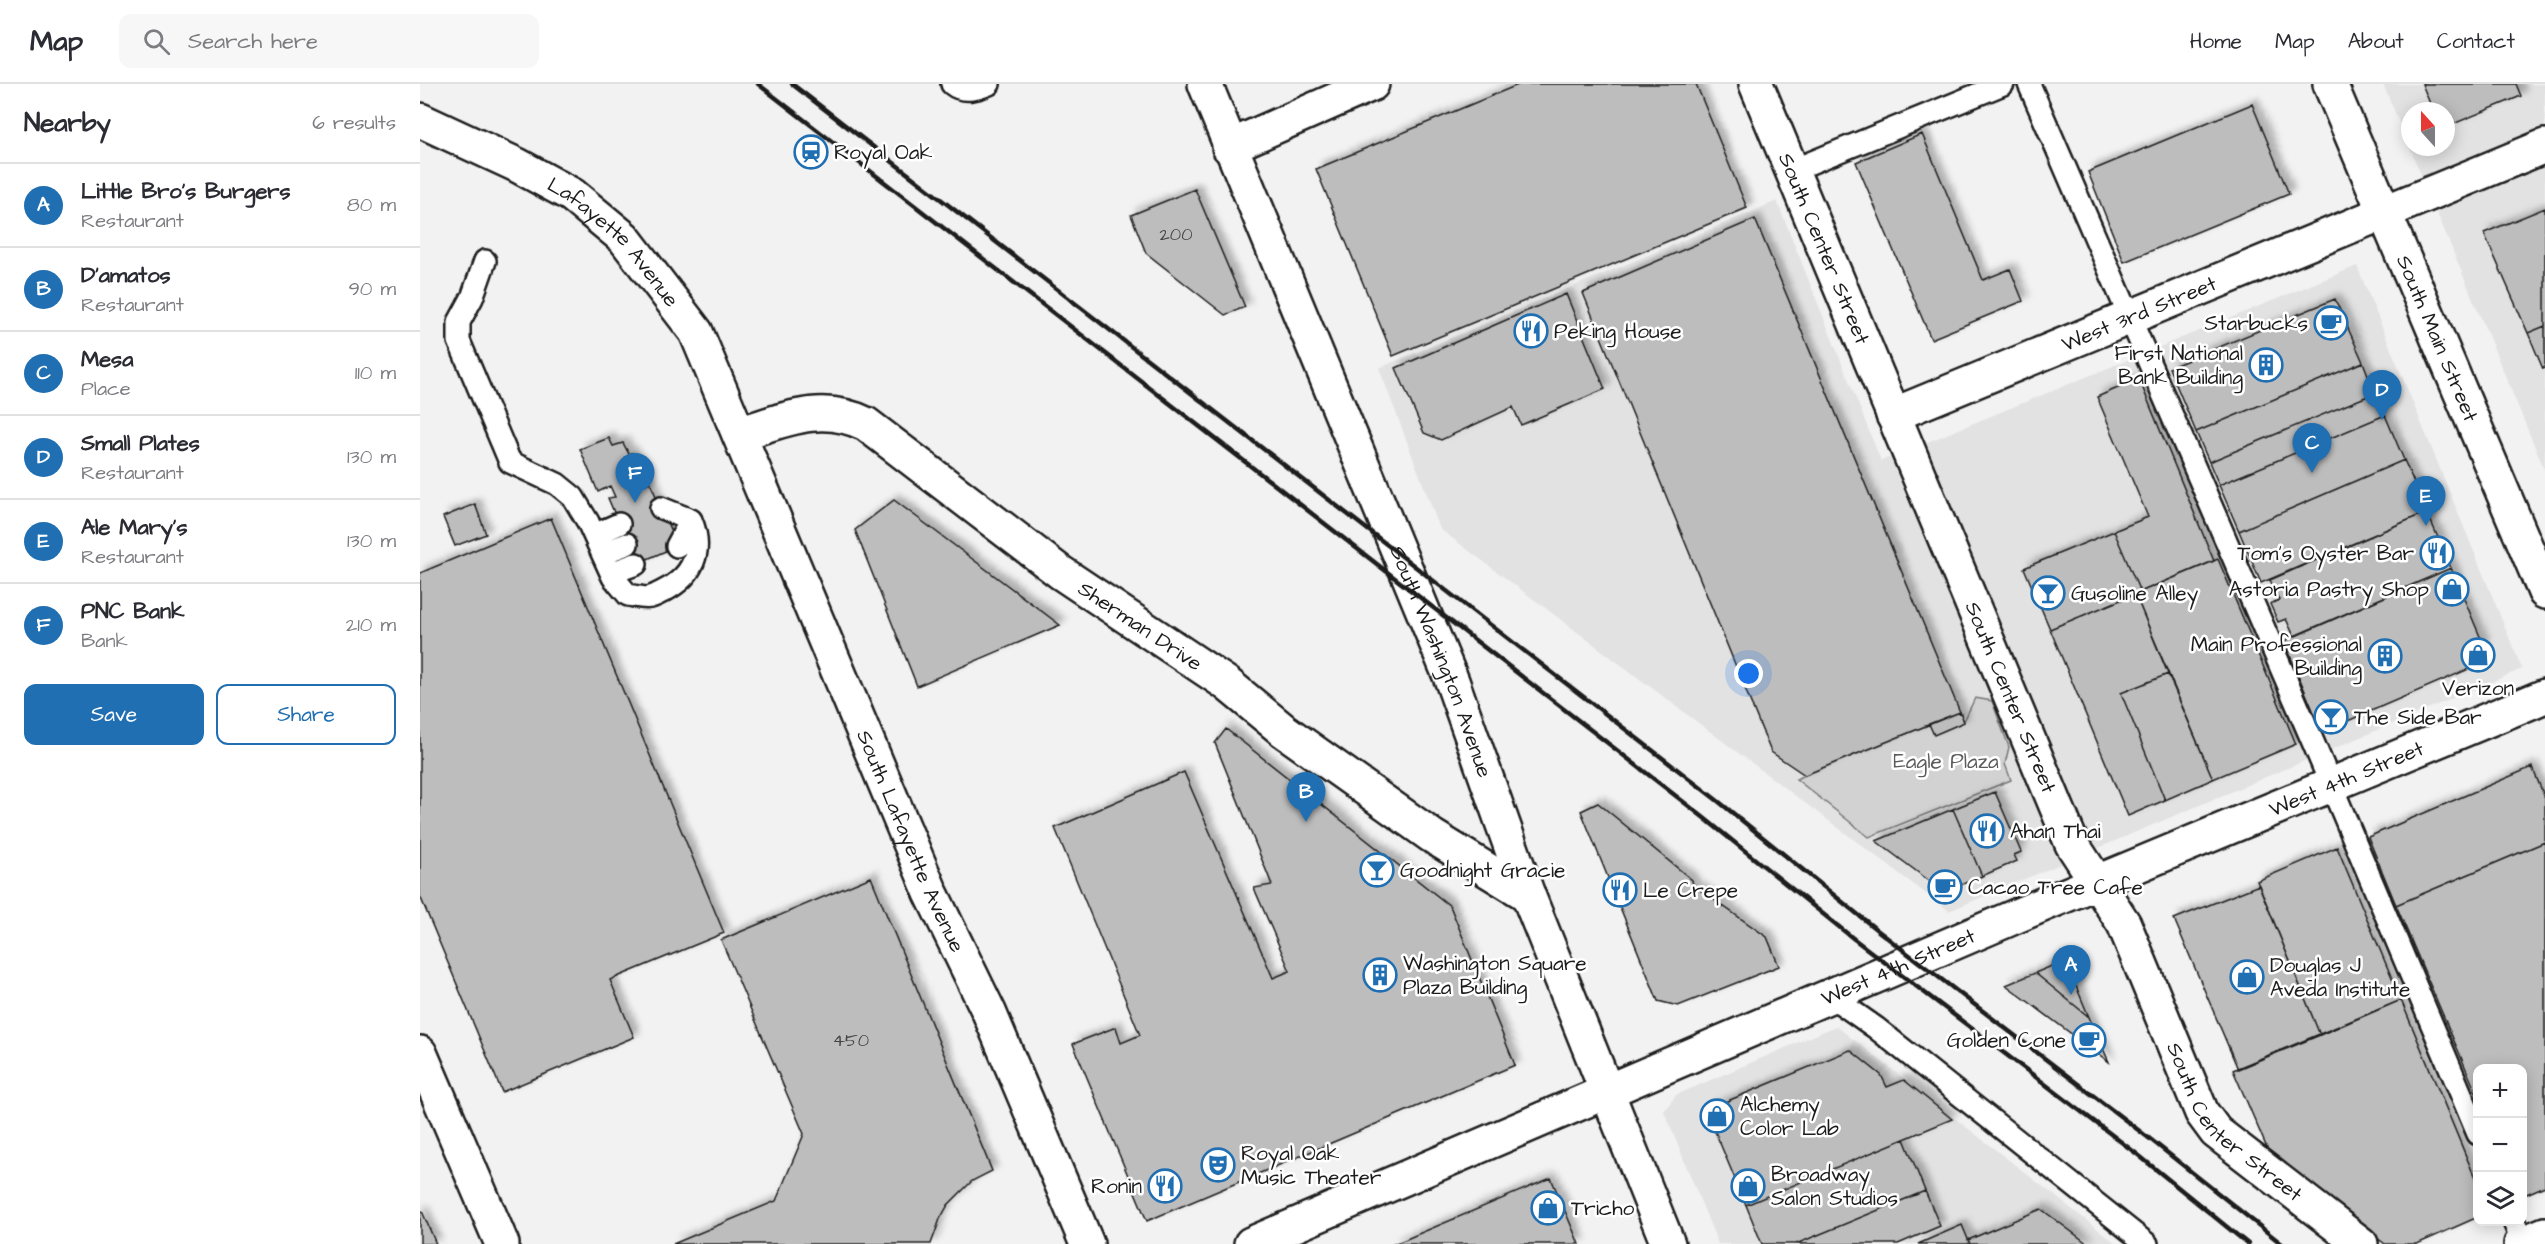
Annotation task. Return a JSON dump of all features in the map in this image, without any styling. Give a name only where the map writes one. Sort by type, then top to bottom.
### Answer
[{"type":"street","name":"South Washington Avenue","points":[[1205,84],[1229,147],[1452,681],[1528,895],[1668,1244]]},
{"type":"street","points":[[1229,147],[1372,84]]},
{"type":"street","name":"South Center Street","points":[[1756,84],[2072,844],[2124,924],[2202,1113],[2216,1132],[2361,1244]]},
{"type":"street","name":"South Main Street","points":[[2330,84],[2545,592]]},
{"type":"street","name":"Lafayette Avenue","points":[[420,120],[517,165],[572,195],[624,238],[696,332],[739,434]]},
{"type":"street","name":"West 3rd Street","points":[[1893,415],[2545,146]]},
{"type":"street","name":"Sherman Drive","points":[[739,434],[817,412],[851,416],[866,424],[1060,572],[1226,683],[1283,730],[1432,836],[1528,895]]},
{"type":"street","name":"South Lafayette Avenue","points":[[739,434],[931,892],[989,1012],[1087,1244]]},
{"type":"street","name":"West 4th Street","points":[[1251,1244],[2097,883],[2332,787],[2545,696]]},
{"type":"street","points":[[420,1053],[502,1244]]},
{"type":"street","points":[[2522,1244],[2545,1234]]},
{"type":"lane","points":[[952,84],[957,88],[974,90],[989,84]]},
{"type":"lane","points":[[1792,170],[2003,84]]},
{"type":"lane","points":[[2029,84],[2332,787],[2473,1122]]},
{"type":"lane","points":[[484,261],[472,298],[459,322],[459,341],[510,462],[557,484],[573,497],[628,596],[651,597],[670,587],[687,574],[694,561],[697,535],[691,520]]},
{"type":"lane","points":[[665,517],[691,520]]},
{"type":"lane","points":[[677,546],[691,520]]},
{"type":"lane","points":[[603,554],[619,524]]},
{"type":"lane","points":[[603,554],[627,544]]},
{"type":"lane","points":[[603,554],[636,564]]},
{"type":"lane","points":[[1832,996],[1876,1028],[2147,1244]]},
{"type":"lane","points":[[2516,1226],[2522,1244]]},
{"type":"shaded area","points":[[2383,84],[2545,84],[2545,471],[2413,156],[2455,156],[2455,102],[2401,102],[2401,127]]},
{"type":"shaded area","points":[[1777,201],[1881,461],[2357,266],[2522,669],[1949,911],[1440,529],[1379,368]]},
{"type":"shaded area","points":[[1836,1026],[2117,1244],[1718,1244],[1664,1111],[1676,1095]]},
{"type":"green space","name":"Eagle Plaza","points":[[1975,698],[1992,701],[2009,747],[2005,764],[2011,780],[1869,837],[1796,779],[1960,712],[1964,721]]},
{"type":"building","points":[[1520,84],[1696,84],[1747,208],[1393,356],[1316,169]]},
{"type":"building","points":[[2422,84],[2516,84],[2521,96],[2455,123],[2455,102],[2429,102]]},
{"type":"building","points":[[2252,104],[2289,194],[2124,262],[2088,172]]},
{"type":"building","points":[[1922,134],[1983,280],[2010,269],[2023,301],[1931,339],[1856,162]]},
{"type":"building","points":[[1195,189],[1245,307],[1225,315],[1146,253],[1131,215]]},
{"type":"building","points":[[2545,208],[2545,326],[2528,333],[2484,233]]},
{"type":"building","points":[[1755,219],[1960,712],[1805,775],[1771,752],[1583,293]]},
{"type":"building","name":"Peking House","points":[[1566,294],[1605,389],[1521,425],[1513,407],[1441,440],[1424,433],[1396,368]]},
{"type":"building","name":"First National Bank Building","points":[[2335,299],[2363,362],[2196,432],[2169,368]]},
{"type":"building","points":[[2545,326],[2545,368],[2543,369],[2528,333]]},
{"type":"building","points":[[2363,362],[2375,393],[2209,462],[2196,432]]},
{"type":"building","points":[[2139,379],[2214,561],[2140,592],[2114,531],[2148,517],[2097,397]]},
{"type":"building","points":[[2375,393],[2385,415],[2219,485],[2209,462]]},
{"type":"building","points":[[2385,415],[2404,460],[2239,531],[2219,485]]},
{"type":"building","points":[[609,438],[613,446],[623,443],[629,454],[632,453],[645,484],[650,482],[677,546],[636,564],[608,498],[615,497],[610,486],[598,492],[580,449]]},
{"type":"building","points":[[2404,460],[2427,512],[2261,583],[2239,531]]},
{"type":"building","points":[[894,500],[1060,625],[917,686],[855,530]]},
{"type":"building","points":[[475,504],[486,534],[455,546],[443,517]]},
{"type":"building","points":[[2427,512],[2451,568],[2294,636],[2286,619],[2278,622],[2270,604],[2279,600],[2270,580]]},
{"type":"building","points":[[551,518],[724,933],[610,980],[634,1037],[502,1092],[420,896],[420,573]]},
{"type":"building","points":[[2114,531],[2140,592],[2050,629],[2024,568]]},
{"type":"building","points":[[2218,559],[2296,744],[2213,779],[2135,594]]},
{"type":"building","name":"Main Professional Building","points":[[2451,568],[2484,646],[2476,666],[2322,732],[2284,641]]},
{"type":"building","points":[[2135,594],[2168,674],[2121,693],[2165,800],[2128,816],[2050,629]]},
{"type":"building","points":[[2168,674],[2213,779],[2165,800],[2121,693]]},
{"type":"building","points":[[1960,712],[1964,722],[1934,735],[1929,724]]},
{"type":"building","name":"Washington Square Plaza Building","points":[[1226,729],[1450,906],[1515,1065],[1147,1221],[1073,1044],[1116,1027],[1121,1043],[1140,1035],[1055,828],[1184,772],[1273,978],[1290,971],[1254,888],[1272,885],[1215,743]]},
{"type":"building","points":[[2532,767],[2545,798],[2545,842],[2396,905],[2368,837]]},
{"type":"building","name":"Ahan Thai","points":[[1995,792],[2021,852],[2014,855],[2017,861],[1982,876],[1953,809]]},
{"type":"building","points":[[1598,803],[1692,880],[1693,885],[1767,937],[1779,966],[1678,1006],[1658,1001],[1581,811]]},
{"type":"building","points":[[1953,809],[1982,876],[1944,892],[1876,841]]},
{"type":"building","points":[[2545,842],[2545,1186],[2527,1194],[2527,1064],[2473,1064],[2473,1085],[2396,905]]},
{"type":"building","points":[[2337,847],[2401,1000],[2320,1035],[2257,881]]},
{"type":"building","points":[[871,877],[992,1171],[972,1181],[948,1205],[931,1244],[673,1244],[776,1201],[804,1134],[721,940]]},
{"type":"building","name":"Douglas J Aveda Institute","points":[[2259,885],[2320,1035],[2238,1069],[2174,919]]},
{"type":"building","points":[[2059,963],[2068,967],[2089,1017],[2035,973]]},
{"type":"building","name":"Golden Cone","points":[[2035,973],[2089,1017],[2109,1062],[2006,985]]},
{"type":"building","points":[[2401,1000],[2473,1173],[2473,1219],[2417,1244],[2385,1244],[2270,1155],[2233,1070]]},
{"type":"building","points":[[1850,1050],[1881,1075],[1887,1087],[1904,1080],[1952,1119],[1746,1205],[1706,1110]]},
{"type":"building","points":[[1904,1139],[1925,1191],[1796,1244],[1762,1244],[1746,1205]]},
{"type":"building","points":[[1551,1178],[1579,1244],[1393,1244],[1404,1240]]},
{"type":"building","points":[[1925,1191],[1940,1226],[1898,1244],[1796,1244]]},
{"type":"building","points":[[2041,1209],[2088,1244],[1970,1244],[1968,1240]]},
{"type":"building","points":[[422,1211],[436,1244],[420,1244],[420,1212]]},
{"type":"building","points":[[1962,1225],[1970,1244],[1918,1244]]},
{"type":"railway","points":[[758,84],[1703,817],[1854,939],[2137,1154],[2248,1244]]},
{"type":"railway","points":[[792,84],[1718,801],[1877,930],[2150,1139],[2282,1244]]},
{"type":"place","name":"Royal Oak","points":[[811,152]]},
{"type":"place","name":"Starbucks","points":[[2331,323]]},
{"type":"place","name":"Peking House","points":[[1531,331]]},
{"type":"place","name":"First National Bank Building","points":[[2266,365]]},
{"type":"place","name":"Small Plates","points":[[2382,420]]},
{"type":"place","name":"Mesa","points":[[2312,473]]},
{"type":"place","name":"PNC Bank","points":[[635,503]]},
{"type":"place","name":"Ale Mary's","points":[[2426,526]]},
{"type":"place","name":"Tom's Oyster Bar","points":[[2437,553]]},
{"type":"place","name":"Astoria Pastry Shop","points":[[2452,589]]},
{"type":"place","name":"Gusoline Alley","points":[[2048,593]]},
{"type":"place","name":"Verizon","points":[[2478,655]]},
{"type":"place","name":"Main Professional Building","points":[[2385,656]]},
{"type":"place","name":"The Side Bar","points":[[2331,717]]},
{"type":"place","name":"D'amatos","points":[[1306,822]]},
{"type":"place","name":"Ahan Thai","points":[[1987,831]]},
{"type":"place","name":"Goodnight Gracie","points":[[1377,870]]},
{"type":"place","name":"Cacao Tree Cafe","points":[[1945,887]]},
{"type":"place","name":"Le Crepe","points":[[1620,890]]},
{"type":"place","name":"Washington Square Plaza Building","points":[[1380,975]]},
{"type":"place","name":"Douglas J Aveda Institute","points":[[2247,977]]},
{"type":"place","name":"Little Bro's Burgers","points":[[2071,995]]},
{"type":"place","name":"Golden Cone","points":[[2089,1040]]},
{"type":"place","name":"Alchemy Color Lab","points":[[1717,1116]]},
{"type":"place","name":"Royal Oak Music Theater","points":[[1218,1165]]},
{"type":"place","name":"Ronin","points":[[1165,1186]]},
{"type":"place","name":"Broadway Salon Studios","points":[[1748,1186]]},
{"type":"place","name":"Tricho","points":[[1548,1208]]}]
